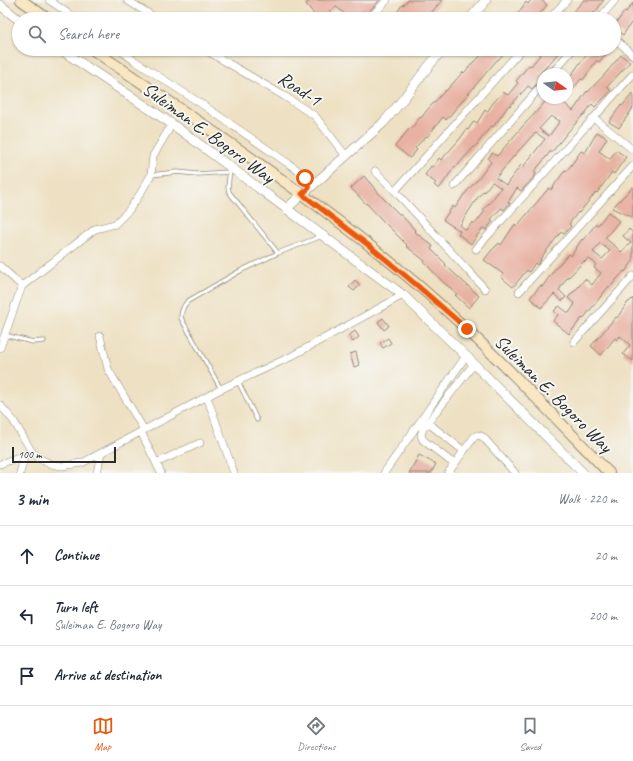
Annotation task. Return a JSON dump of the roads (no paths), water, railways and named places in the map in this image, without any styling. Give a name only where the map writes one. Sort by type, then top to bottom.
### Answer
[{"type":"main road","points":[[21,0],[38,12]]},
{"type":"main road","name":"Suleiman E. Bogoro Way","points":[[102,56],[306,192],[467,329],[609,473]]},
{"type":"street","points":[[49,0],[66,12]]},
{"type":"street","points":[[127,0],[146,12]]},
{"type":"street","points":[[376,12],[387,0]]},
{"type":"street","points":[[476,12],[486,0]]},
{"type":"street","points":[[556,12],[567,0]]},
{"type":"street","points":[[605,12],[615,0]]},
{"type":"street","points":[[0,5],[12,14]]},
{"type":"street","points":[[621,44],[633,55]]},
{"type":"street","name":"Suleiman E. Bogoro Way","points":[[70,56],[172,124],[230,170],[323,235],[403,295],[583,473]]},
{"type":"street","points":[[128,56],[203,105],[303,174],[308,184],[306,192]]},
{"type":"street","name":"Road-1","points":[[216,56],[315,116],[346,156]]},
{"type":"street","points":[[286,209],[382,124],[437,56]]},
{"type":"street","points":[[395,190],[516,56]]},
{"type":"street","points":[[556,68],[567,56]]},
{"type":"street","points":[[476,249],[633,74]]},
{"type":"street","points":[[454,186],[537,91]]},
{"type":"street","points":[[594,118],[633,150]]},
{"type":"street","points":[[0,348],[22,286],[95,229],[115,224],[129,210],[151,175],[153,156],[172,124]]},
{"type":"street","points":[[519,292],[633,166]]},
{"type":"street","points":[[375,171],[395,190],[485,289]]},
{"type":"street","points":[[0,266],[22,286]]},
{"type":"street","points":[[574,342],[633,276]]},
{"type":"street","points":[[0,405],[13,420],[29,453],[51,464],[62,466],[82,464],[238,381],[290,357],[403,295]]},
{"type":"street","points":[[100,336],[108,369],[142,431],[161,473]]},
{"type":"street","points":[[384,473],[466,356]]},
{"type":"street","points":[[454,464],[424,440],[421,435],[423,429],[474,364]]},
{"type":"street","points":[[207,397],[234,473]]},
{"type":"street","points":[[428,423],[464,451]]},
{"type":"street","points":[[448,473],[474,437],[478,435],[483,437],[515,473]]},
{"type":"street","points":[[156,463],[200,443]]},
{"type":"street","points":[[0,464],[29,453]]},
{"type":"street","points":[[20,473],[29,453]]},
{"type":"street","points":[[97,473],[101,453]]},
{"type":"lane","points":[[151,175],[177,172],[197,174],[230,170],[228,192],[278,253]]},
{"type":"lane","points":[[221,390],[181,318],[183,307],[188,301],[240,271],[278,253],[323,235]]},
{"type":"lane","points":[[4,335],[33,342],[44,341]]},
{"type":"lane","points":[[238,381],[257,420]]}]
